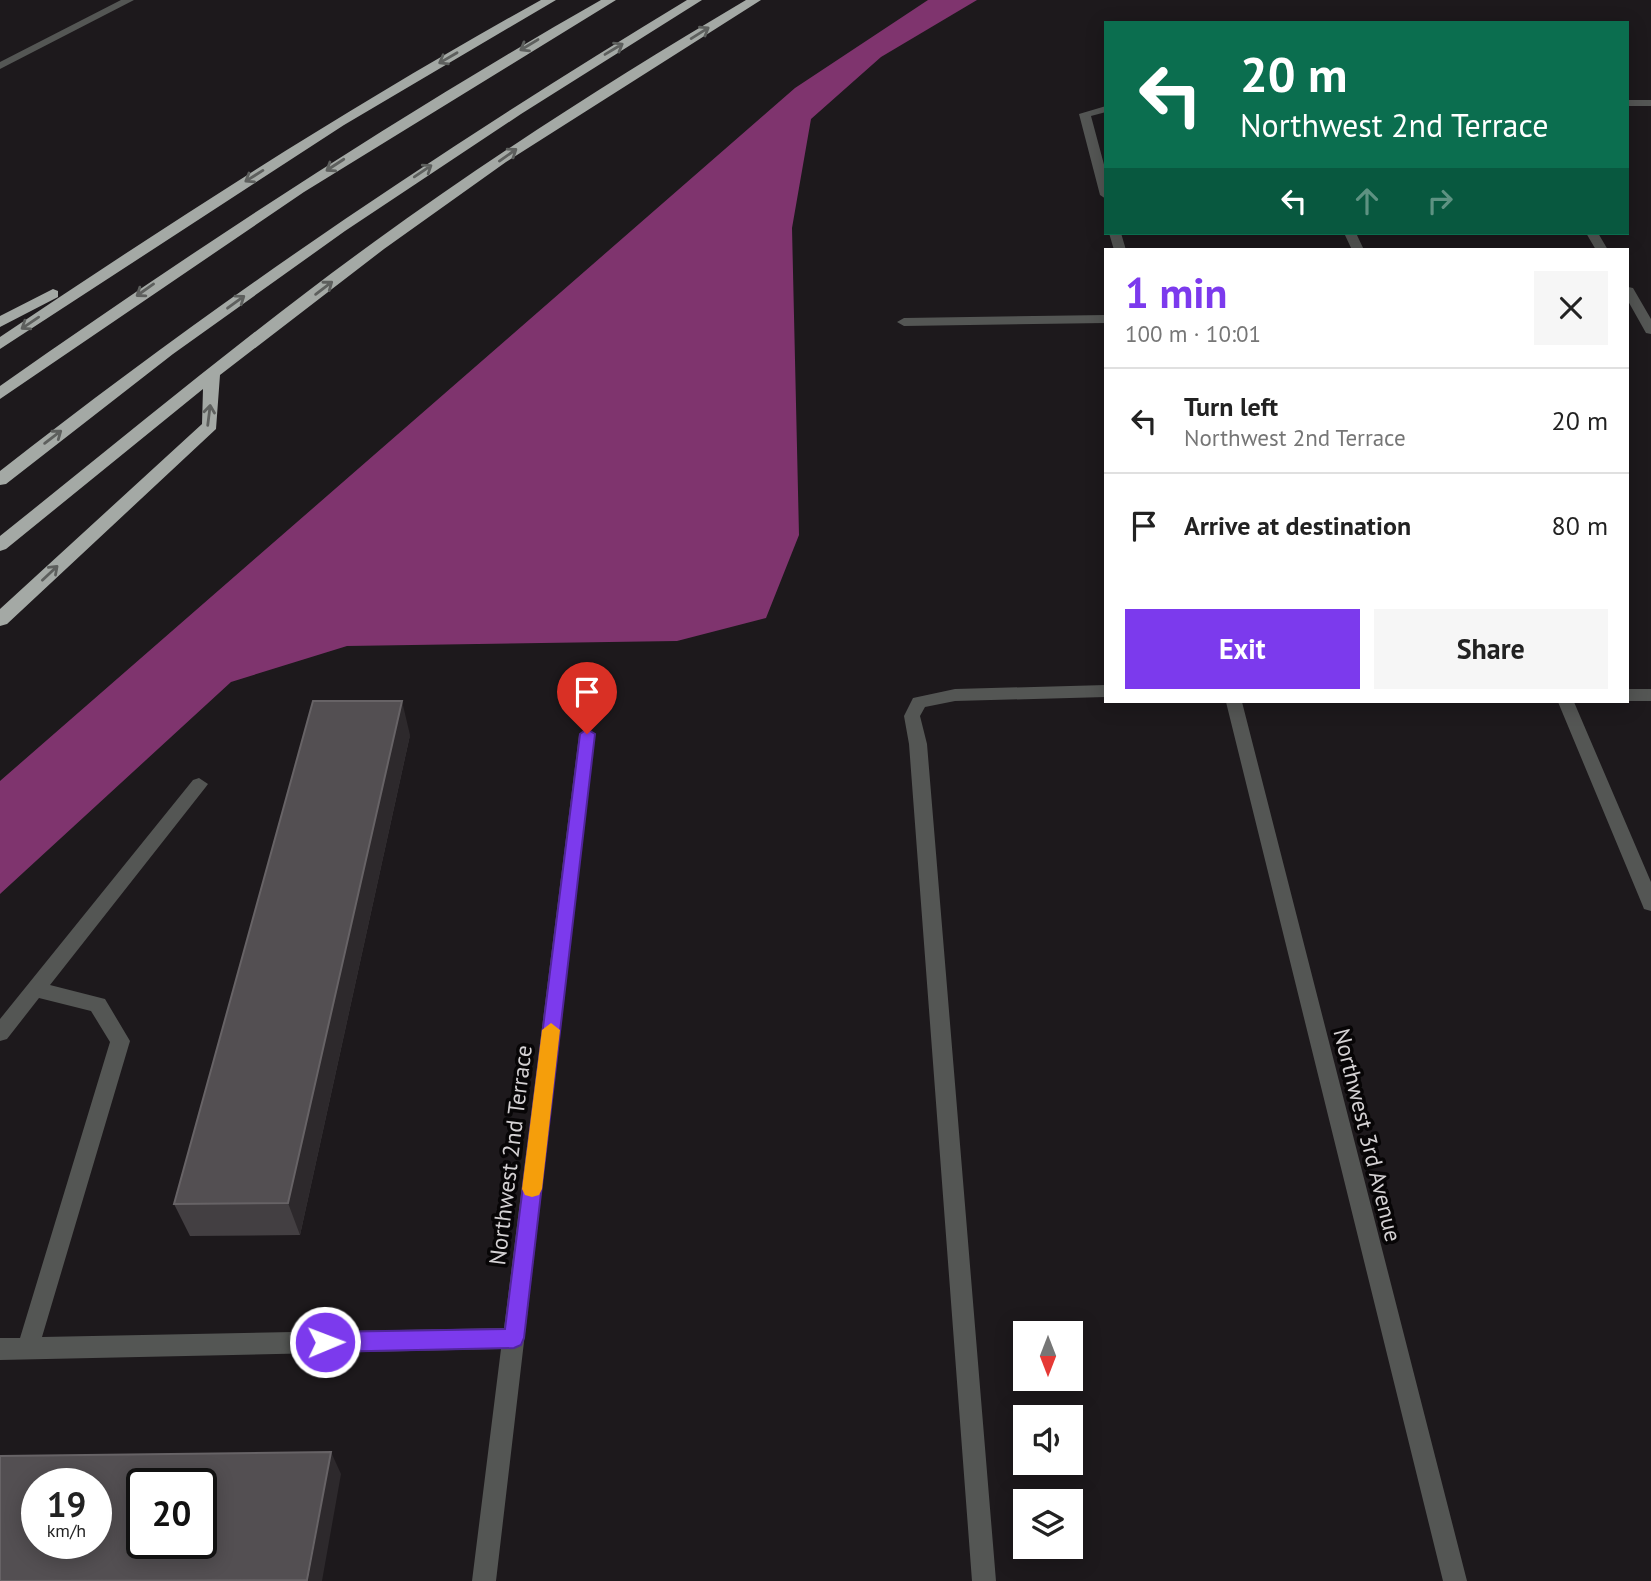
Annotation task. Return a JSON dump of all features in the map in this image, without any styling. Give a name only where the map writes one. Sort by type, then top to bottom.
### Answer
[{"type":"highway","points":[[0,344],[148,244],[418,75],[550,0]]},
{"type":"highway","points":[[0,394],[149,288],[290,194],[420,111],[610,0]]},
{"type":"highway","points":[[0,480],[208,322],[348,222],[476,135],[696,0]]},
{"type":"highway","points":[[0,545],[212,375],[394,236],[519,148],[755,0]]},
{"type":"highway","points":[[0,322],[148,244]]},
{"type":"highway","points":[[0,620],[210,425],[212,375]]},
{"type":"street","points":[[0,66],[129,0]]},
{"type":"street","points":[[1629,103],[1651,103]]},
{"type":"street","points":[[1104,110],[1086,114],[1104,187]]},
{"type":"street","points":[[1629,294],[1651,330]]},
{"type":"street","points":[[904,322],[1104,319]]},
{"type":"street","points":[[984,1581],[918,744],[912,716],[919,702],[955,695],[1104,691]]},
{"type":"street","points":[[1629,695],[1651,695]]},
{"type":"street","name":"Northwest 3rd Avenue","points":[[1234,703],[1455,1581]]},
{"type":"street","points":[[1566,703],[1651,904]]},
{"type":"street","name":"Northwest 2nd Terrace","points":[[484,1581],[587,734]]},
{"type":"street","points":[[0,1033],[199,784]]},
{"type":"street","points":[[28,1348],[120,1041],[98,1005],[35,989]]},
{"type":"street","points":[[0,1349],[514,1338]]},
{"type":"shaded area","points":[[928,0],[977,0],[881,57],[811,119],[792,228],[799,535],[766,618],[677,641],[347,646],[231,682],[0,894],[0,781],[795,88]]},
{"type":"building","points":[[313,701],[402,701],[288,1203],[174,1204]]},
{"type":"building","points":[[331,1452],[307,1580],[0,1581],[0,1456]]},
{"type":"slow traffic","points":[[532,1189],[551,1030]]},
{"type":"route","points":[[325,1342],[514,1338],[587,734]]}]
